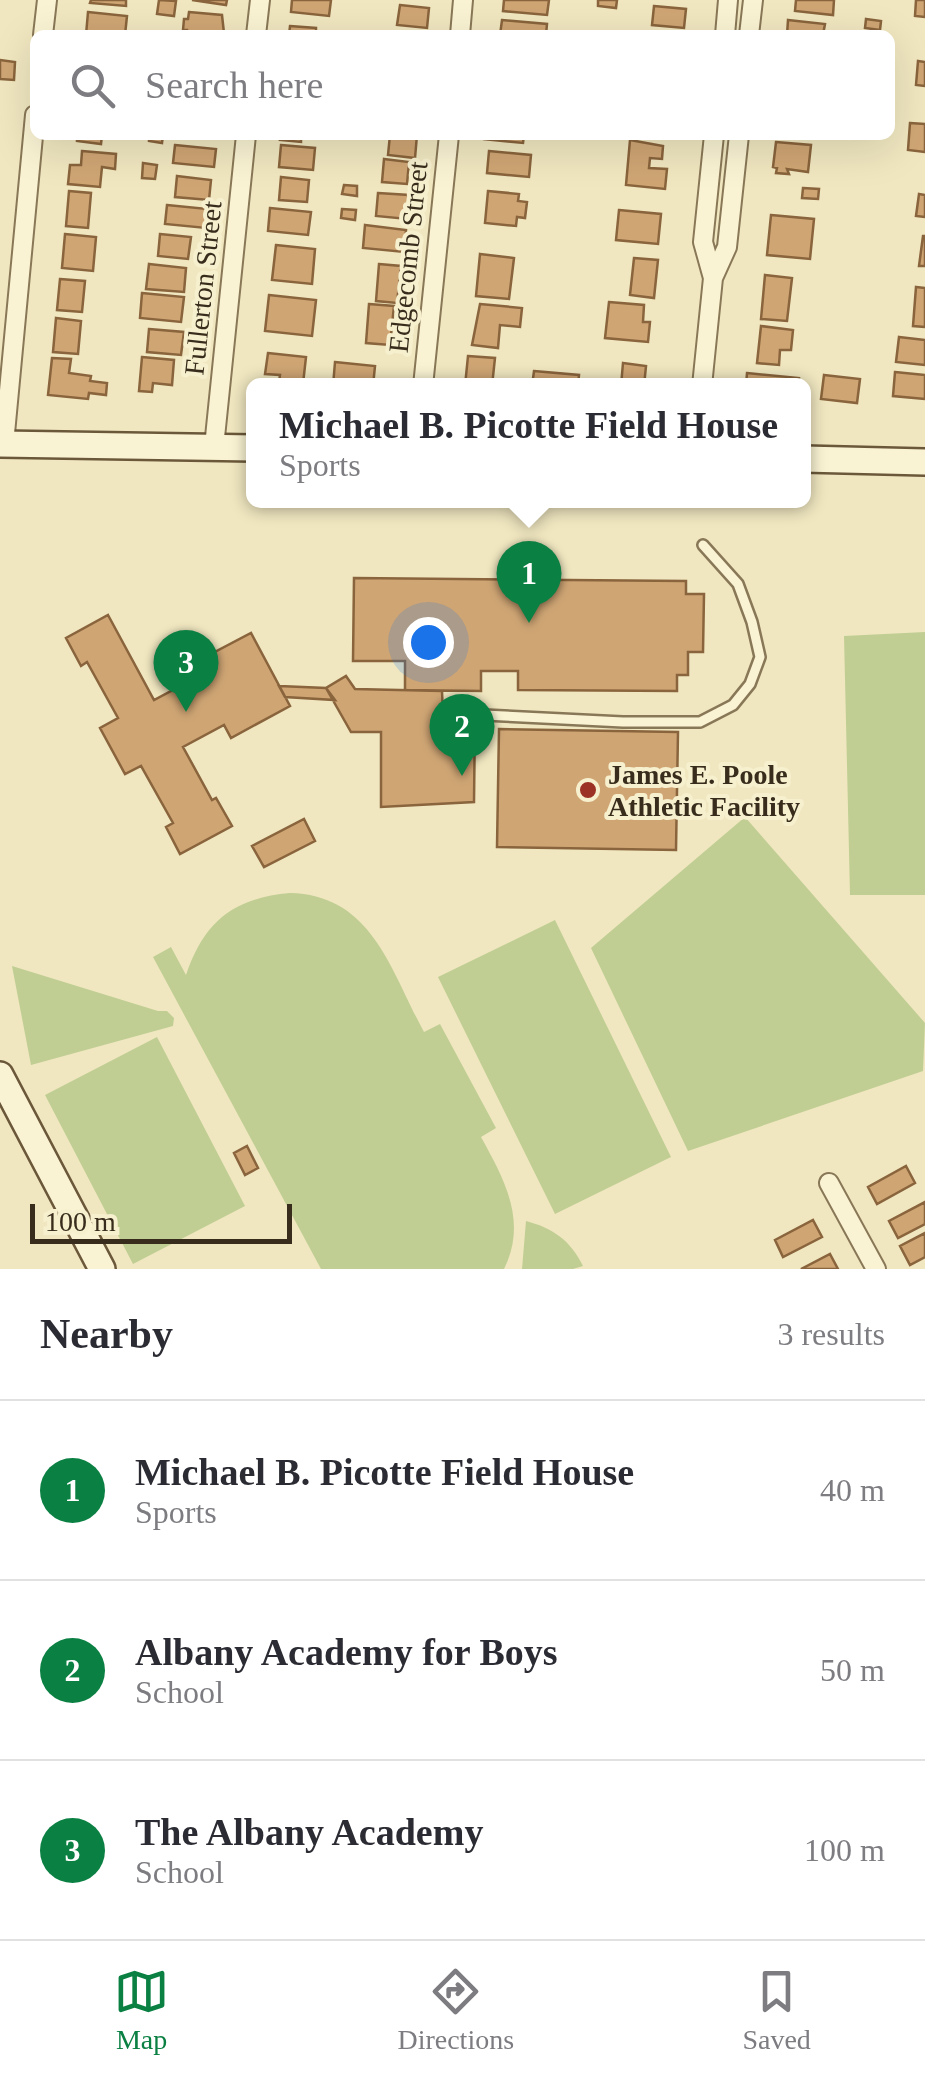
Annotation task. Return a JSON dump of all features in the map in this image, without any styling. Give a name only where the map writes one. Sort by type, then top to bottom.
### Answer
[{"type":"street","points":[[44,30],[47,0]]},
{"type":"street","points":[[257,30],[260,0]]},
{"type":"street","points":[[460,30],[463,0]]},
{"type":"street","points":[[725,30],[728,0]]},
{"type":"street","points":[[750,30],[753,0]]},
{"type":"street","points":[[32,140],[2,444],[246,448]]},
{"type":"street","name":"Fullerton Street","points":[[214,447],[245,140]]},
{"type":"street","name":"Edgecomb Street","points":[[424,378],[448,140]]},
{"type":"street","points":[[713,140],[702,242],[713,278]]},
{"type":"street","points":[[703,378],[713,278],[726,248],[737,140]]},
{"type":"street","points":[[811,459],[925,462]]},
{"type":"street","points":[[0,1075],[8,1110],[102,1269]]},
{"type":"street","points":[[829,1183],[876,1269]]},
{"type":"lane","points":[[484,715],[700,722],[733,705],[750,684],[760,657],[738,584],[703,545]]},
{"type":"green space","points":[[925,632],[925,895],[850,895],[844,636]]},
{"type":"green space","points":[[745,817],[925,1023],[923,1071],[688,1151],[591,948]]},
{"type":"green space","points":[[290,893],[318,897],[359,921],[388,961],[424,1032],[440,1024],[496,1128],[481,1137],[505,1185],[513,1217],[514,1234],[504,1269],[321,1269],[153,957],[171,947],[186,975],[202,941],[223,916],[252,900]]},
{"type":"green space","points":[[555,920],[671,1157],[555,1214],[438,977]]},
{"type":"green space","points":[[12,966],[167,1011],[174,1018],[173,1026],[31,1065]]},
{"type":"green space","points":[[157,1037],[245,1206],[133,1264],[45,1095]]},
{"type":"green space","points":[[526,1221],[560,1237],[583,1266],[522,1269]]},
{"type":"building","points":[[126,0],[126,6],[90,3]]},
{"type":"building","points":[[159,0],[176,1],[174,16],[157,14]]},
{"type":"building","points":[[192,0],[227,0],[226,5]]},
{"type":"building","points":[[292,0],[331,0],[329,16],[291,12]]},
{"type":"building","points":[[504,0],[549,0],[547,15],[503,11]]},
{"type":"building","points":[[598,0],[617,0],[616,8],[598,6]]},
{"type":"building","points":[[796,0],[834,0],[833,15],[795,11]]},
{"type":"building","points":[[916,0],[925,0],[925,17],[915,16]]},
{"type":"building","points":[[400,5],[429,8],[427,28],[397,25]]},
{"type":"building","points":[[654,6],[686,9],[684,28],[652,25]]},
{"type":"building","points":[[88,12],[127,16],[126,30],[86,30]]},
{"type":"building","points":[[189,12],[222,15],[224,30],[183,30],[184,19],[188,19]]},
{"type":"building","points":[[866,19],[881,21],[880,30],[865,28]]},
{"type":"building","points":[[502,20],[547,24],[546,30],[501,30]]},
{"type":"building","points":[[788,20],[825,24],[824,30],[787,30]]},
{"type":"building","points":[[290,26],[316,28],[316,30],[290,30]]},
{"type":"building","points":[[0,60],[15,62],[14,80],[0,79]]},
{"type":"building","points":[[918,61],[925,62],[925,86],[916,85]]},
{"type":"building","points":[[910,123],[925,124],[925,152],[908,150]]},
{"type":"building","points":[[390,140],[417,140],[415,158],[388,155]]},
{"type":"building","points":[[630,140],[663,146],[662,159],[650,158],[649,168],[667,169],[665,189],[626,185]]},
{"type":"building","points":[[776,142],[811,145],[808,172],[787,169],[789,174],[776,173]]},
{"type":"building","points":[[175,145],[216,149],[214,167],[173,163]]},
{"type":"building","points":[[281,145],[315,148],[313,170],[279,167]]},
{"type":"building","points":[[82,151],[116,154],[115,169],[102,167],[100,187],[68,184],[70,165],[81,165]]},
{"type":"building","points":[[489,151],[531,155],[529,177],[487,173]]},
{"type":"building","points":[[384,159],[409,162],[407,184],[382,182]]},
{"type":"building","points":[[143,163],[157,165],[155,179],[142,178]]},
{"type":"building","points":[[177,176],[211,180],[209,200],[175,197]]},
{"type":"building","points":[[281,177],[309,180],[307,202],[279,200]]},
{"type":"building","points":[[344,185],[357,186],[357,196],[342,194]]},
{"type":"building","points":[[803,188],[819,189],[818,199],[802,198]]},
{"type":"building","points":[[69,191],[91,193],[88,228],[66,226]]},
{"type":"building","points":[[488,191],[519,194],[518,201],[527,202],[525,218],[517,217],[516,226],[485,223]]},
{"type":"building","points":[[378,193],[409,195],[407,219],[376,216]]},
{"type":"building","points":[[919,194],[925,195],[925,217],[916,216]]},
{"type":"building","points":[[167,205],[208,209],[206,228],[165,224]]},
{"type":"building","points":[[270,208],[311,212],[308,235],[268,231]]},
{"type":"building","points":[[342,209],[356,210],[355,220],[341,218]]},
{"type":"building","points":[[619,210],[661,214],[658,244],[616,240]]},
{"type":"building","points":[[771,215],[814,219],[810,259],[767,255]]},
{"type":"building","points":[[365,225],[406,230],[404,252],[363,248]]},
{"type":"building","points":[[65,234],[96,237],[93,271],[62,268]]},
{"type":"building","points":[[160,234],[191,237],[188,259],[158,256]]},
{"type":"building","points":[[923,236],[925,266],[919,266]]},
{"type":"building","points":[[276,245],[315,249],[312,284],[272,280]]},
{"type":"building","points":[[480,254],[514,258],[509,299],[476,296]]},
{"type":"building","points":[[634,258],[658,260],[654,298],[630,295]]},
{"type":"building","points":[[149,264],[186,268],[184,292],[146,289]]},
{"type":"building","points":[[379,264],[401,266],[397,303],[376,301]]},
{"type":"building","points":[[765,275],[792,278],[787,321],[761,319]]},
{"type":"building","points":[[60,279],[85,281],[82,312],[57,310]]},
{"type":"building","points":[[916,287],[925,288],[925,327],[913,326]]},
{"type":"building","points":[[142,293],[184,297],[181,322],[140,318]]},
{"type":"building","points":[[269,295],[316,300],[312,336],[265,331]]},
{"type":"building","points":[[609,302],[644,305],[643,322],[650,322],[648,342],[605,338]]},
{"type":"building","points":[[369,304],[394,306],[390,345],[366,343]]},
{"type":"building","points":[[480,304],[522,308],[520,327],[500,325],[498,348],[472,345]]},
{"type":"building","points":[[56,318],[81,321],[78,354],[53,352]]},
{"type":"building","points":[[761,326],[793,330],[791,350],[780,350],[779,365],[757,363]]},
{"type":"building","points":[[149,329],[184,332],[181,355],[147,352]]},
{"type":"building","points":[[899,337],[925,340],[925,365],[896,362]]},
{"type":"building","points":[[268,353],[306,357],[304,378],[265,374]]},
{"type":"building","points":[[468,356],[495,358],[493,378],[466,378]]},
{"type":"building","points":[[142,357],[174,360],[172,385],[153,383],[152,392],[139,391]]},
{"type":"building","points":[[52,358],[71,359],[69,373],[107,383],[106,395],[89,393],[88,399],[48,395]]},
{"type":"building","points":[[335,362],[375,366],[374,378],[334,378]]},
{"type":"building","points":[[623,363],[646,366],[645,378],[622,378]]},
{"type":"building","points":[[534,371],[579,375],[579,378],[533,378]]},
{"type":"building","points":[[895,372],[925,375],[925,399],[893,396]]},
{"type":"building","points":[[747,373],[799,378],[747,378]]},
{"type":"building","points":[[824,375],[860,379],[857,403],[821,399]]},
{"type":"building","points":[[354,578],[686,581],[686,594],[704,594],[703,652],[688,652],[688,675],[677,675],[677,691],[518,690],[518,671],[481,671],[481,691],[405,690],[405,661],[353,661]]},
{"type":"building","points":[[108,615],[154,700],[199,676],[192,664],[251,633],[290,706],[231,738],[224,725],[183,747],[212,800],[216,798],[232,826],[180,854],[166,827],[173,823],[141,766],[125,774],[100,728],[118,718],[87,662],[81,666],[66,638]]},
{"type":"building","points":[[346,676],[355,689],[442,691],[443,715],[475,716],[474,802],[381,807],[381,732],[351,732],[326,688]]},
{"type":"building","points":[[279,686],[326,688],[335,700],[285,697]]},
{"type":"building","name":"James E. Poole Athletic Facility","points":[[499,729],[678,732],[676,850],[497,847]]},
{"type":"building","points":[[304,819],[315,841],[264,867],[252,846]]},
{"type":"building","points":[[247,1146],[258,1168],[245,1175],[234,1153]]},
{"type":"building","points":[[906,1166],[915,1183],[877,1204],[868,1187]]},
{"type":"building","points":[[925,1202],[925,1224],[898,1238],[889,1221]]},
{"type":"building","points":[[813,1220],[822,1237],[783,1257],[775,1240]]},
{"type":"building","points":[[925,1233],[925,1257],[910,1265],[900,1246]]},
{"type":"building","points":[[830,1254],[838,1269],[801,1269]]},
{"type":"place","name":"Michael B. Picotte Field House","points":[[529,623]]},
{"type":"place","name":"The Albany Academy","points":[[186,712]]},
{"type":"place","name":"Albany Academy for Boys","points":[[462,776]]},
{"type":"place","name":"James E. Poole Athletic Facility","points":[[588,790]]}]
